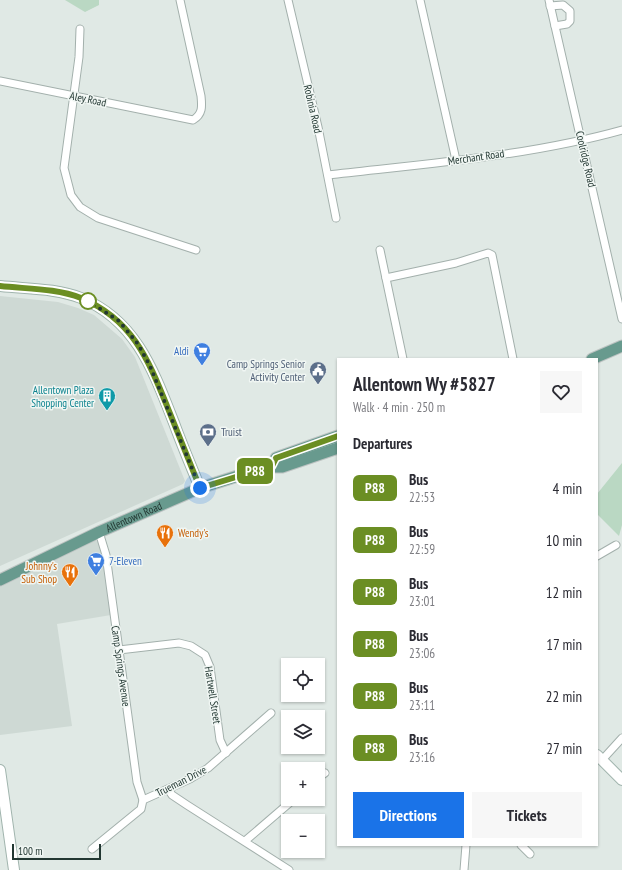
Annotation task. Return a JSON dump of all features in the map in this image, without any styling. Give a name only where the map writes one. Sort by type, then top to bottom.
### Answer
[{"type":"main road","points":[[594,358],[622,346]]},
{"type":"main road","name":"Allentown Road","points":[[272,466],[276,458],[337,436]]},
{"type":"main road","name":"Allentown Road","points":[[0,580],[99,532],[200,488],[272,466],[282,466],[337,448]]},
{"type":"street","name":"Aley Road","points":[[0,81],[175,118],[194,120],[200,115],[202,105],[180,0]]},
{"type":"street","name":"Robinia Road","points":[[288,0],[328,175],[336,218]]},
{"type":"street","points":[[420,0],[456,160]]},
{"type":"street","points":[[550,3],[563,6],[570,11],[570,21],[567,24],[555,26]]},
{"type":"street","name":"Coolridge Road","points":[[550,3],[622,319]]},
{"type":"street","points":[[80,29],[78,57],[64,168],[71,195],[75,202],[89,213],[196,250]]},
{"type":"street","name":"Merchant Road","points":[[328,175],[456,160],[582,141],[622,130]]},
{"type":"street","points":[[380,250],[403,358]]},
{"type":"street","points":[[386,278],[456,263],[488,253],[492,255],[513,358]]},
{"type":"street","points":[[0,286],[56,292],[81,298],[103,309],[126,328],[138,344],[150,366],[200,488]]},
{"type":"street","name":"Camp Springs Avenue","points":[[99,532],[106,555],[137,782],[143,800]]},
{"type":"street","points":[[598,555],[616,545]]},
{"type":"street","name":"Hartwell Street","points":[[118,650],[179,643],[190,646],[205,655],[210,667],[220,740],[226,753]]},
{"type":"street","name":"Trueman Drive","points":[[92,849],[140,809],[143,800],[199,774],[226,753],[271,713]]},
{"type":"street","points":[[622,738],[599,758],[622,780]]},
{"type":"street","points":[[0,770],[14,870]]},
{"type":"street","points":[[168,789],[179,800],[289,870]]},
{"type":"street","points":[[245,841],[286,806]]},
{"type":"street","points":[[464,870],[466,846]]},
{"type":"street","points":[[522,846],[530,854]]},
{"type":"shaded area","points":[[0,296],[58,302],[78,308],[94,315],[122,339],[135,357],[185,481],[183,484],[0,566]]},
{"type":"shaded area","points":[[95,540],[102,545],[111,615],[57,624],[72,726],[0,735],[0,585]]},
{"type":"green space","points":[[65,0],[99,0],[99,5],[85,12]]},
{"type":"green space","points":[[622,463],[622,525],[619,536],[598,515],[598,493]]},
{"type":"bus line","name":"P88","points":[[0,286],[56,292],[81,298],[103,309],[126,328],[147,359],[200,488],[272,466],[276,458],[337,436]]},
{"type":"place","name":"Aldi","points":[[202,366]]},
{"type":"place","name":"Camp Springs Senior Activity Center","points":[[318,385]]},
{"type":"place","name":"Allentown Plaza Shopping Center","points":[[107,411]]},
{"type":"place","name":"Truist","points":[[208,447]]},
{"type":"place","name":"Wendy's","points":[[165,548]]},
{"type":"place","name":"7-Eleven","points":[[96,576]]},
{"type":"place","name":"Johnny's Sub Shop","points":[[70,587]]},
{"type":"route","points":[[88,301],[103,309],[119,321],[134,338],[147,359],[200,488]]}]
